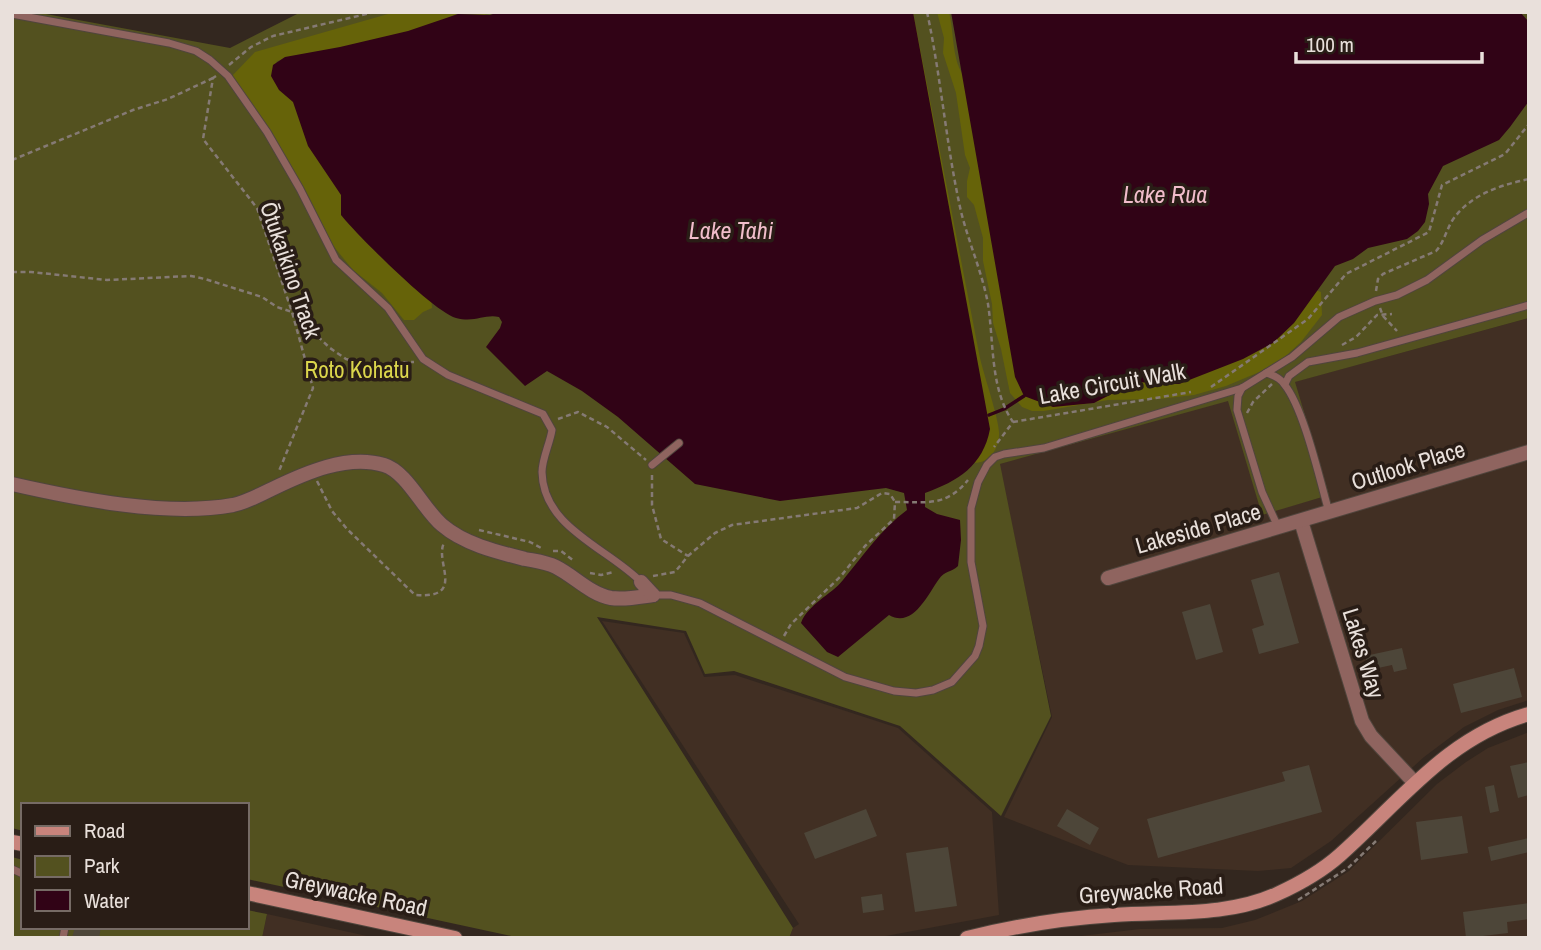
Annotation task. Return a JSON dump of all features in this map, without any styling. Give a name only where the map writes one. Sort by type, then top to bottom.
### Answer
[{"type":"street","name":"Outlook Place","points":[[1301,521],[1529,452]]},
{"type":"street","points":[[12,484],[131,505],[186,509],[235,505],[341,463],[385,465],[400,475],[441,525],[462,538],[497,551],[553,565],[586,587],[609,597],[620,599],[653,595]]},
{"type":"street","name":"Lakeside Place","points":[[1108,578],[1301,521]]},
{"type":"street","name":"Lakes Way","points":[[1301,521],[1362,722],[1371,736],[1414,782]]},
{"type":"street","points":[[641,583],[653,595]]},
{"type":"street","name":"Greywacke Road","points":[[968,938],[1074,918],[1214,910],[1273,896],[1303,881],[1338,857],[1414,782],[1466,741],[1492,727],[1529,713]]},
{"type":"street","name":"Greywacke Road","points":[[248,892],[455,938]]},
{"type":"lane","points":[[12,14],[169,43],[196,51],[223,70],[284,159],[336,260],[388,308],[426,361],[448,374],[544,414],[552,430],[542,470],[550,503],[565,522],[641,583]]},
{"type":"lane","points":[[653,595],[671,595],[700,603],[845,677],[894,691],[916,693],[952,682],[975,656],[983,626],[971,562],[970,528],[973,495],[987,465],[995,457],[1045,449],[1242,388],[1308,344],[1339,317],[1375,301],[1397,295],[1427,280],[1482,240],[1528,212]]},
{"type":"lane","points":[[1285,384],[1289,376],[1308,362],[1357,353],[1529,305]]},
{"type":"lane","points":[[1266,373],[1285,384],[1296,406],[1329,512]]},
{"type":"lane","points":[[1242,388],[1238,396],[1237,410],[1262,492],[1278,528]]},
{"type":"lane","points":[[652,465],[679,443]]},
{"type":"path","points":[[12,160],[133,110],[168,99],[213,78],[251,47],[274,36],[375,12]]},
{"type":"path","name":"Lake Circuit Walk","points":[[927,12],[937,57],[960,206],[988,304],[990,339],[1004,409],[1013,422]]},
{"type":"path","name":"Ōtukaikino Track","points":[[213,78],[203,139],[257,208],[292,312],[313,388],[271,489]]},
{"type":"path","name":"Lake Circuit Walk","points":[[1206,390],[1308,319],[1346,274],[1429,232],[1442,185],[1504,154],[1529,124]]},
{"type":"path","points":[[1377,298],[1378,279],[1392,269],[1436,251],[1441,246],[1448,227],[1468,202],[1529,179]]},
{"type":"path","points":[[12,272],[107,279],[191,276],[262,297],[277,307],[292,312],[330,348],[346,359],[365,364],[426,361]]},
{"type":"path","points":[[1379,305],[1382,314],[1402,335]]},
{"type":"path","points":[[1333,347],[1349,343],[1372,319],[1382,314],[1392,314]]},
{"type":"path","points":[[1247,419],[1250,407],[1268,390]]},
{"type":"path","name":"Lake Circuit Walk","points":[[991,451],[1013,422],[1193,392]]},
{"type":"path","points":[[548,423],[578,412],[607,427],[652,465],[652,505],[661,539],[688,556]]},
{"type":"path","points":[[895,502],[930,502],[957,493],[972,474]]},
{"type":"path","points":[[641,583],[646,578],[674,572],[715,533],[732,525],[857,508],[882,493],[890,494],[895,502],[894,519],[791,624],[779,643]]},
{"type":"path","points":[[1292,903],[1341,874],[1376,841]]},
{"type":"shaded area","points":[[395,12],[491,12],[484,15],[459,13],[404,38],[277,61],[273,71],[296,98],[431,294],[432,308],[414,320],[404,320],[382,293],[353,270],[330,242],[273,134],[232,76],[255,52]]},
{"type":"shaded area","points":[[897,12],[913,12],[979,353],[999,429],[996,448],[990,457],[980,462],[968,462]]},
{"type":"shaded area","points":[[937,12],[949,12],[955,52],[962,73],[1302,285],[1321,292],[1322,315],[1301,342],[1276,365],[1226,386],[1194,395],[1108,400],[1044,411],[1032,411],[1022,407],[1010,393],[993,323],[983,261],[983,238],[974,205],[967,197],[970,168],[965,155],[956,93],[943,53],[944,38]]},
{"type":"shaded area","points":[[1529,318],[1529,700],[1498,710],[1464,727],[1424,757],[1331,841],[1291,868],[1258,871],[1128,865],[1004,817],[1052,717],[999,464],[1229,400],[1262,514],[1329,495],[1294,382]]},
{"type":"shaded area","points":[[602,621],[684,633],[704,677],[735,675],[898,728],[992,812],[999,915],[875,938],[789,938],[793,928],[799,924]]},
{"type":"shaded area","points":[[1529,732],[1529,938],[1064,938],[1140,929],[1222,928],[1255,920],[1302,901],[1349,871],[1437,784],[1466,762],[1488,748]]},
{"type":"shaded area","points":[[267,914],[376,938],[262,938]]},
{"type":"green space","name":"Roto Kohatu","points":[[12,12],[35,12],[230,48],[301,12],[1529,12],[1529,318],[1295,382],[1329,495],[1262,515],[1228,401],[1000,464],[1051,716],[1001,816],[900,726],[734,671],[705,674],[686,631],[597,617],[793,928],[789,938],[521,938],[248,879],[248,803],[21,803],[21,830],[12,828]]},
{"type":"green space","points":[[12,857],[21,859],[21,929],[248,929],[248,910],[267,914],[262,938],[12,938]]},
{"type":"water","name":"Lake Tahi","points":[[499,12],[913,12],[990,429],[982,453],[967,470],[948,483],[925,493],[925,507],[937,514],[960,520],[961,540],[958,566],[941,576],[925,601],[912,614],[898,618],[889,615],[838,657],[827,652],[801,623],[809,610],[838,585],[881,534],[907,510],[904,493],[886,488],[780,501],[695,484],[618,417],[582,391],[547,371],[525,386],[486,347],[500,328],[502,322],[499,317],[463,319],[445,313],[396,272],[341,215],[341,195],[308,146],[293,102],[279,90],[271,76],[273,65],[285,57],[408,31],[458,14],[490,15]]},
{"type":"water","name":"Lake Rua","points":[[951,12],[1520,12],[1529,22],[1529,101],[1499,140],[1443,166],[1428,194],[1425,222],[1418,231],[1407,239],[1368,248],[1353,259],[1335,266],[1294,323],[1273,343],[1243,359],[1179,384],[1135,382],[1094,403],[1053,407],[1024,396],[1015,377]]},
{"type":"building","points":[[1279,572],[1299,643],[1259,654],[1252,629],[1264,625],[1251,580]]},
{"type":"building","points":[[1210,604],[1223,652],[1196,660],[1182,612]]},
{"type":"building","points":[[1402,648],[1407,669],[1394,672],[1392,665],[1369,670],[1365,656]]},
{"type":"building","points":[[1514,668],[1522,697],[1461,713],[1453,684]]},
{"type":"building","points":[[1529,762],[1529,795],[1518,798],[1510,766]]},
{"type":"building","points":[[1309,765],[1322,812],[1158,858],[1147,819],[1285,781],[1282,772]]},
{"type":"building","points":[[1494,785],[1499,811],[1490,813],[1485,787]]},
{"type":"building","points":[[866,809],[877,836],[815,859],[804,833]]},
{"type":"building","points":[[1067,809],[1099,828],[1090,845],[1057,826]]},
{"type":"building","points":[[1462,816],[1468,853],[1421,860],[1416,822]]},
{"type":"building","points":[[1529,838],[1529,852],[1491,861],[1488,847]]},
{"type":"building","points":[[948,847],[957,906],[915,912],[906,853]]},
{"type":"building","points":[[882,894],[884,910],[863,913],[861,897]]},
{"type":"building","points":[[1529,903],[1529,919],[1507,922],[1508,933],[1466,938],[1463,912]]},
{"type":"building","points":[[74,929],[101,929],[99,938],[72,938]]},
{"type":"waterway","points":[[989,415],[1024,396]]}]
